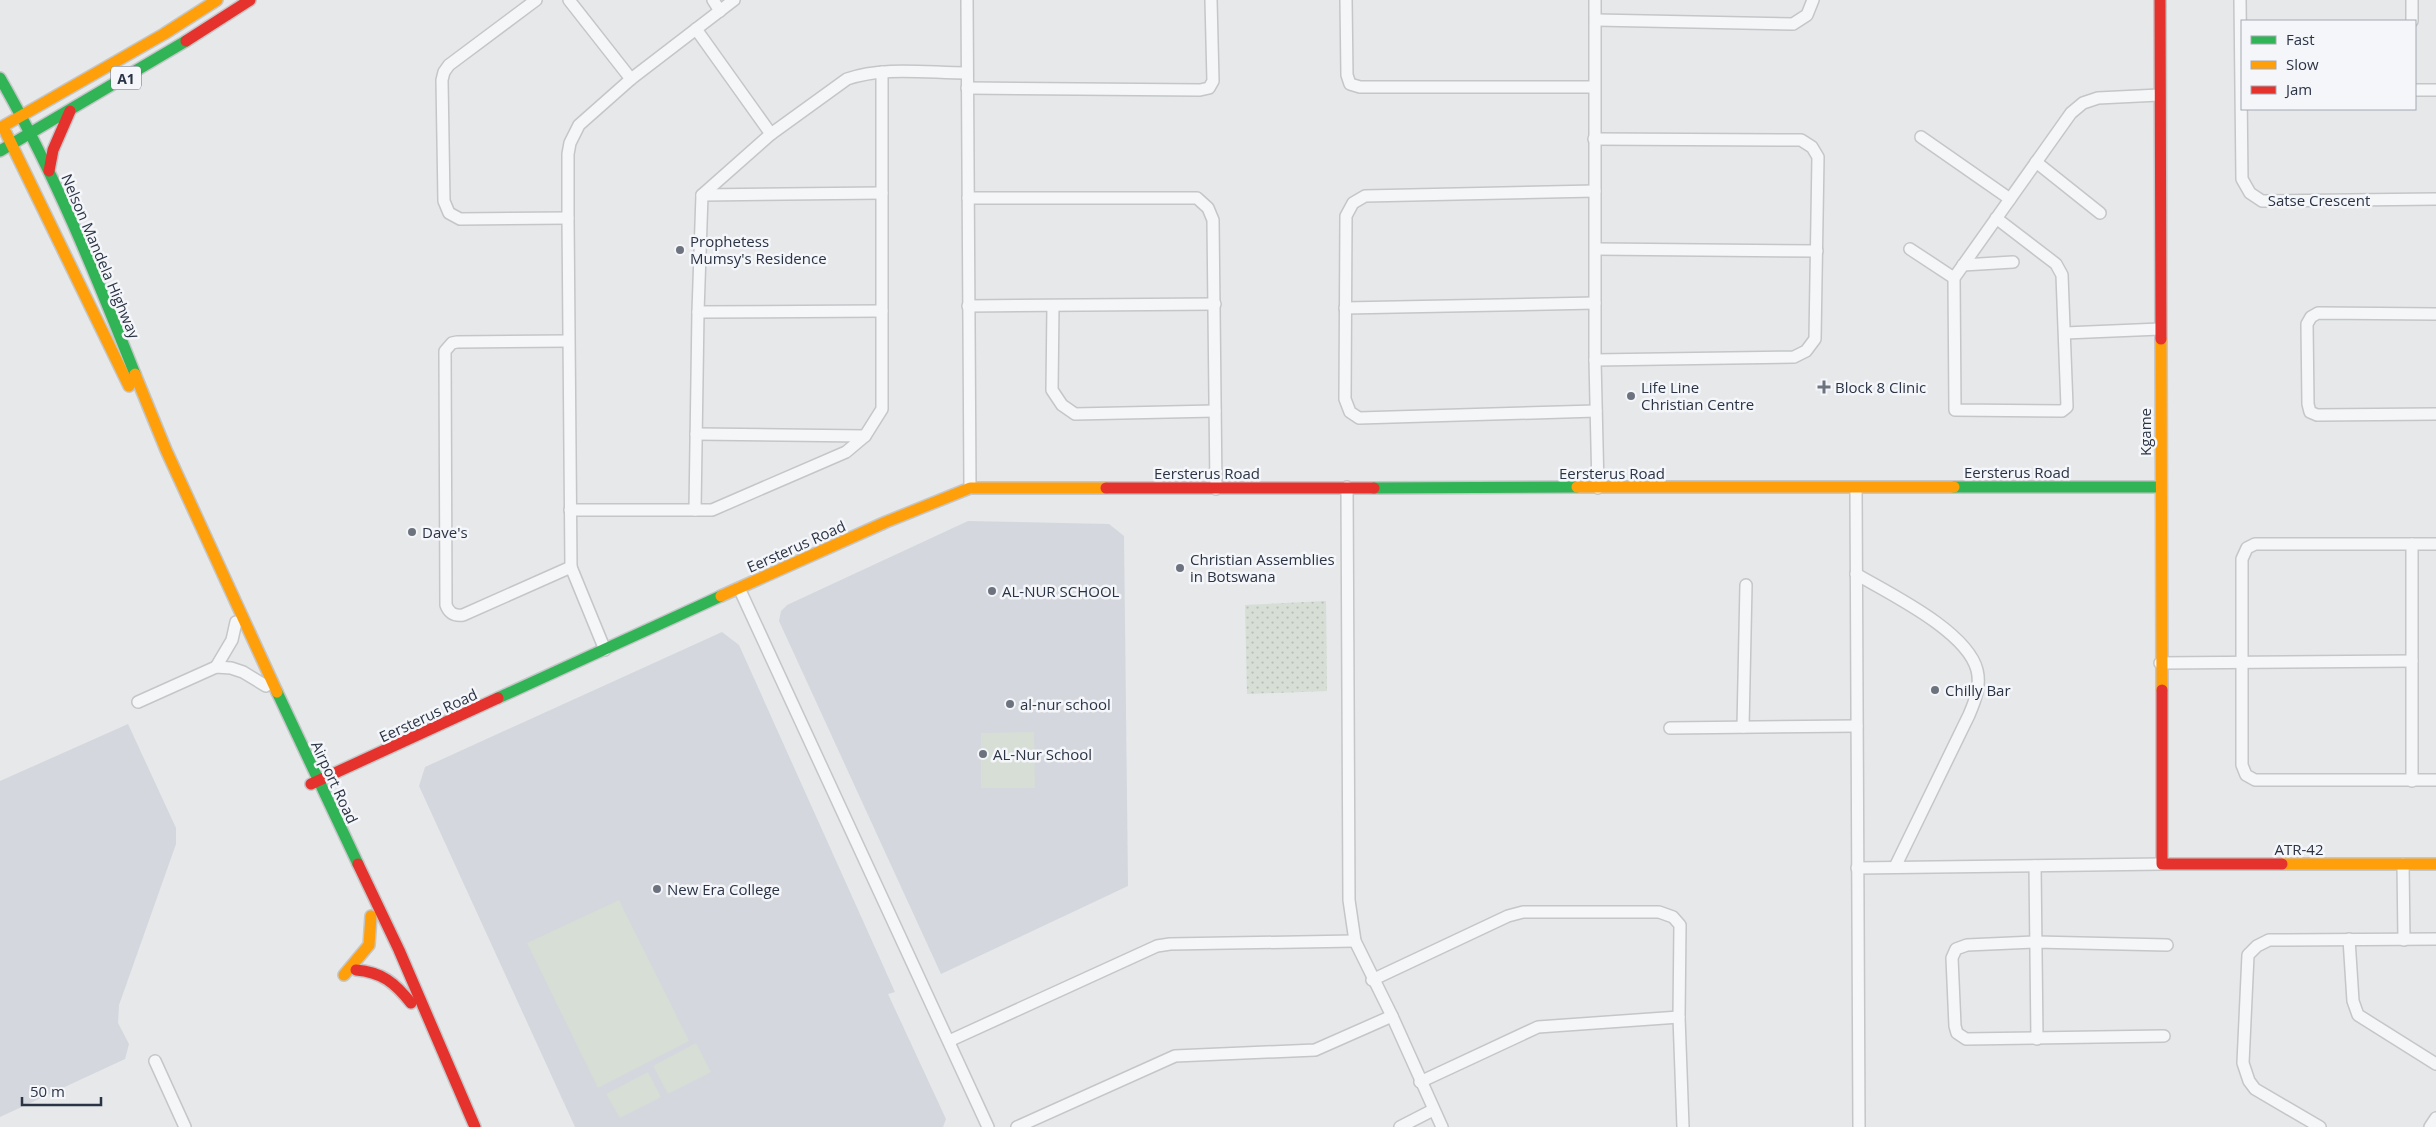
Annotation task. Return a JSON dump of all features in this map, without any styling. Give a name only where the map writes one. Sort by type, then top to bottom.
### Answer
[{"type":"main road","name":"A1","points":[[1,125],[22,116],[164,34],[217,0]]},
{"type":"main road","name":"A1","points":[[0,151],[70,111],[250,0]]},
{"type":"main road","name":"Kgame","points":[[2160,0],[2160,663],[2162,864]]},
{"type":"main road","name":"Nelson Mandela Highway","points":[[0,78],[31,134],[99,284],[163,451]]},
{"type":"main road","points":[[48,172],[53,150],[70,111]]},
{"type":"main road","name":"Nelson Mandela Highway","points":[[1,125],[163,451]]},
{"type":"main road","points":[[163,451],[236,622],[314,783],[447,1082],[474,1127]]},
{"type":"main road","name":"Airport Road","points":[[163,451],[314,783],[400,950],[474,1127]]},
{"type":"main road","name":"Eersterus Road","points":[[314,783],[739,588],[886,522],[970,488],[2160,487]]},
{"type":"main road","name":"ATR-42","points":[[2162,864],[2436,864]]},
{"type":"main road","points":[[344,975],[369,945],[372,916]]},
{"type":"main road","points":[[356,970],[374,972],[388,977],[411,1003]]},
{"type":"street","points":[[536,0],[449,65],[444,72],[442,80],[444,201],[449,213],[460,219],[568,218]]},
{"type":"street","points":[[569,0],[631,79]]},
{"type":"street","points":[[713,0],[720,11]]},
{"type":"street","points":[[605,650],[571,567],[568,154],[574,131],[631,79],[734,0]]},
{"type":"street","points":[[967,0],[970,488]]},
{"type":"street","points":[[967,88],[1200,90],[1209,88],[1213,81],[1211,0]]},
{"type":"street","points":[[1346,0],[1347,75],[1350,84],[1360,87],[1594,87]]},
{"type":"street","points":[[1596,0],[1594,139],[1596,249],[1595,360],[1598,488]]},
{"type":"street","points":[[1596,20],[1794,24],[1806,16],[1813,0]]},
{"type":"street","name":"Satse Crescent","points":[[2240,0],[2241,46]]},
{"type":"street","points":[[2412,0],[2412,20]]},
{"type":"street","points":[[696,29],[771,134]]},
{"type":"street","points":[[695,510],[702,195],[771,134],[846,79],[860,74],[882,72],[967,73]]},
{"type":"street","points":[[570,510],[712,510],[726,506],[846,452],[865,436],[882,410],[882,72]]},
{"type":"street","points":[[2416,90],[2436,90]]},
{"type":"street","points":[[1996,218],[2056,264],[2062,275],[2064,287],[2065,410],[1955,410],[1954,278],[1996,218],[2071,113],[2083,103],[2098,98],[2160,95]]},
{"type":"street","name":"Satse Crescent","points":[[2242,110],[2242,180],[2250,194],[2262,201],[2436,199]]},
{"type":"street","points":[[1921,138],[2010,199]]},
{"type":"street","points":[[1594,139],[1801,140],[1812,147],[1818,157],[1815,339],[1806,351],[1794,356],[1595,360]]},
{"type":"street","points":[[2036,162],[2100,213]]},
{"type":"street","points":[[1595,191],[1365,196],[1352,203],[1346,216],[1345,399],[1350,412],[1359,418],[1596,412]]},
{"type":"street","points":[[702,195],[882,193]]},
{"type":"street","points":[[968,198],[1197,198],[1208,208],[1213,220],[1216,489]]},
{"type":"street","points":[[1596,249],[1817,251]]},
{"type":"street","points":[[1910,249],[1954,278]]},
{"type":"street","points":[[1963,265],[2013,262]]},
{"type":"street","points":[[1345,308],[1595,303]]},
{"type":"street","points":[[968,306],[1215,304]]},
{"type":"street","points":[[1052,306],[1052,390],[1062,405],[1075,414],[1215,411]]},
{"type":"street","points":[[698,312],[882,312]]},
{"type":"street","points":[[2436,314],[2318,314],[2311,317],[2307,324],[2308,404],[2310,412],[2317,415],[2436,414]]},
{"type":"street","points":[[2065,333],[2160,329]]},
{"type":"street","points":[[568,341],[457,342],[452,343],[445,351],[446,605],[448,611],[452,614],[463,615],[571,567]]},
{"type":"street","points":[[696,434],[865,436]]},
{"type":"street","points":[[1347,487],[1349,900],[1355,941],[1372,980],[1392,1016],[1420,1082],[1442,1127]]},
{"type":"street","points":[[1856,488],[1859,1127]]},
{"type":"street","points":[[2436,544],[2255,544],[2247,548],[2242,559],[2242,765],[2246,775],[2255,780],[2436,780]]},
{"type":"street","points":[[2412,544],[2412,781]]},
{"type":"street","points":[[1856,574],[1932,619],[1969,651],[1978,671],[1978,692],[1970,715],[1895,867]]},
{"type":"street","points":[[1743,727],[1746,585]]},
{"type":"street","points":[[739,588],[988,1127]]},
{"type":"street","points":[[216,667],[232,640],[236,622]]},
{"type":"street","points":[[2160,663],[2412,661]]},
{"type":"street","points":[[138,702],[216,667],[232,668],[243,672],[266,686]]},
{"type":"street","points":[[1670,728],[1856,726]]},
{"type":"street","points":[[1857,868],[2162,864]]},
{"type":"street","points":[[2402,864],[2404,940]]},
{"type":"street","points":[[2035,866],[2037,1039]]},
{"type":"street","points":[[1372,980],[1508,916],[1536,911],[1659,912],[1673,916],[1680,925],[1679,1018],[1683,1127]]},
{"type":"street","points":[[2349,939],[2353,1001],[2358,1015],[2436,1064]]},
{"type":"street","points":[[2320,1127],[2255,1088],[2245,1073],[2243,1063],[2248,955],[2257,946],[2269,940],[2436,939]]},
{"type":"street","points":[[949,1041],[1157,946],[1170,944],[1355,941]]},
{"type":"street","points":[[2164,1036],[1966,1039],[1958,1032],[1955,1026],[1952,958],[1956,949],[1967,945],[2036,942],[2167,945]]},
{"type":"street","points":[[1017,1127],[1175,1056],[1315,1050],[1392,1016]]},
{"type":"street","points":[[1420,1082],[1538,1027],[1679,1018]]},
{"type":"street","points":[[155,1061],[185,1127]]},
{"type":"street","points":[[1400,1127],[1433,1110]]},
{"type":"street","points":[[2430,1127],[2436,1118]]},
{"type":"shaded area","name":"AL-Nur School","points":[[968,521],[1109,524],[1124,536],[1128,886],[941,974],[779,621],[781,611],[787,605]]},
{"type":"shaded area","points":[[1326,601],[1327,691],[1247,694],[1245,605]]},
{"type":"shaded area","name":"New Era College","points":[[722,632],[739,645],[895,992],[888,994],[946,1119],[943,1127],[575,1127],[419,786],[425,767]]},
{"type":"shaded area","points":[[128,724],[176,828],[176,844],[119,1005],[118,1023],[129,1044],[125,1059],[0,1117],[0,781]]},
{"type":"shaded area","points":[[1034,732],[1035,788],[981,788],[981,733]]},
{"type":"shaded area","points":[[619,900],[689,1041],[598,1088],[527,943]]},
{"type":"shaded area","points":[[696,1043],[711,1072],[668,1094],[653,1066]]},
{"type":"shaded area","points":[[648,1072],[661,1097],[620,1118],[606,1094]]},
{"type":"traffic: fast","points":[[0,151],[186,41]]},
{"type":"traffic: fast","points":[[0,78],[56,186],[135,374]]},
{"type":"traffic: fast","points":[[1374,488],[1577,487]]},
{"type":"traffic: fast","points":[[1954,487],[2160,487]]},
{"type":"traffic: fast","points":[[498,698],[721,596]]},
{"type":"traffic: fast","points":[[277,692],[358,864]]},
{"type":"traffic: slow","points":[[0,128],[164,34],[217,0]]},
{"type":"traffic: slow","points":[[6,133],[129,386]]},
{"type":"traffic: slow","points":[[2161,339],[2162,690]]},
{"type":"traffic: slow","points":[[135,374],[166,450],[277,692]]},
{"type":"traffic: slow","points":[[1577,487],[1954,487]]},
{"type":"traffic: slow","points":[[721,596],[886,522],[970,488],[1106,488]]},
{"type":"traffic: slow","points":[[2282,864],[2436,864]]},
{"type":"traffic: slow","points":[[344,975],[369,945],[371,916]]},
{"type":"traffic: jam","points":[[186,41],[250,0]]},
{"type":"traffic: jam","points":[[2160,0],[2161,339]]},
{"type":"traffic: jam","points":[[49,171],[53,150],[70,111]]},
{"type":"traffic: jam","points":[[1106,488],[1374,488]]},
{"type":"traffic: jam","points":[[2162,690],[2162,864],[2282,864]]},
{"type":"traffic: jam","points":[[311,784],[498,698]]},
{"type":"traffic: jam","points":[[358,864],[399,950],[475,1127]]},
{"type":"traffic: jam","points":[[356,970],[381,976],[393,984],[411,1003]]},
{"type":"place","name":"Prophetess Mumsy's Residence","points":[[680,250]]},
{"type":"place","name":"Block 8 Clinic","points":[[1824,387]]},
{"type":"place","name":"Life Line Christian Centre","points":[[1631,396]]},
{"type":"place","name":"Dave's","points":[[412,532]]},
{"type":"place","name":"Christian Assemblies in Botswana","points":[[1180,568]]},
{"type":"place","name":"AL-NUR SCHOOL","points":[[992,591]]},
{"type":"place","name":"Chilly Bar","points":[[1935,690]]},
{"type":"place","name":"al-nur school","points":[[1010,704]]},
{"type":"place","name":"AL-Nur School","points":[[983,754]]},
{"type":"place","name":"New Era College","points":[[657,889]]}]
